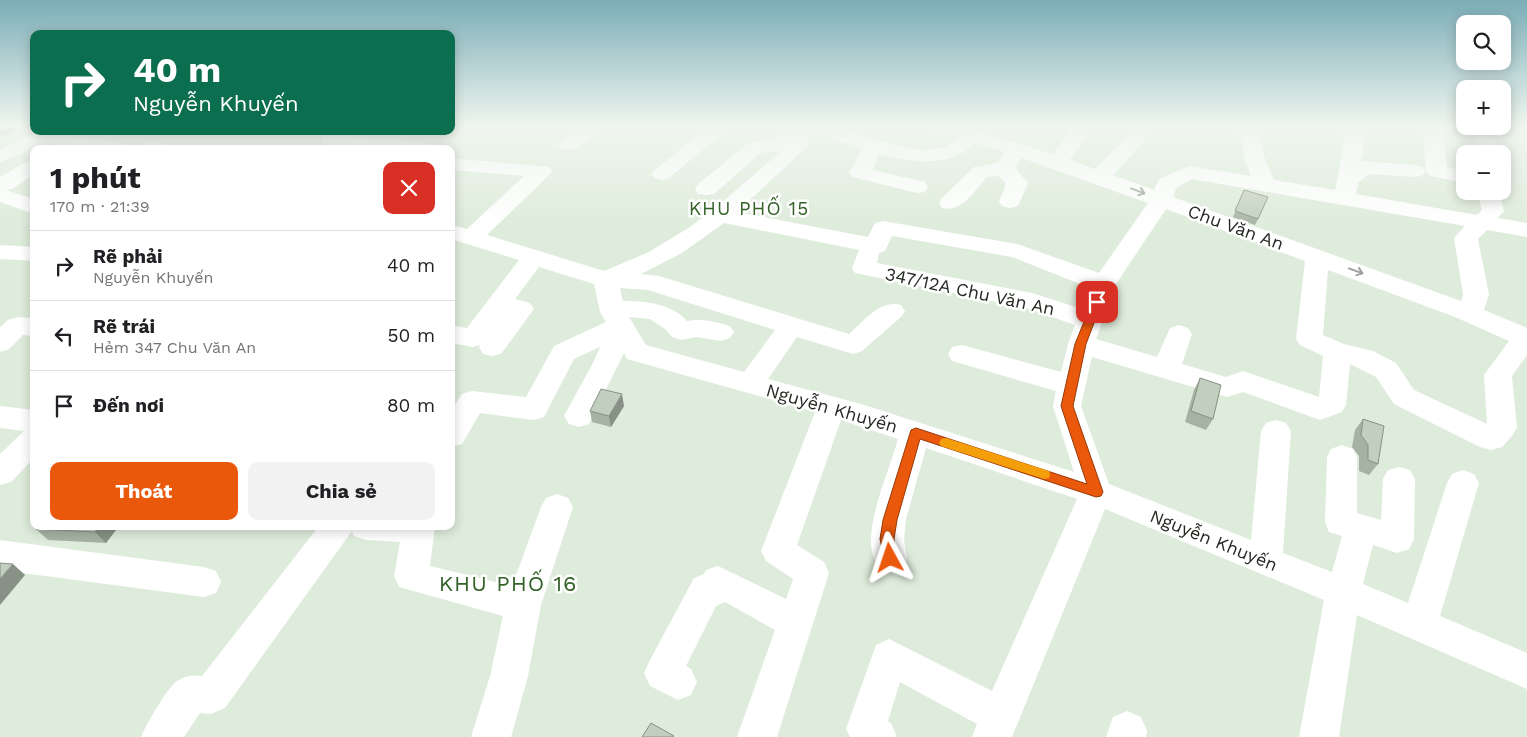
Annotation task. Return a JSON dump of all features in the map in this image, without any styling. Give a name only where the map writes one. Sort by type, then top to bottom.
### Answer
[{"type":"street","points":[[662,174],[678,161]]},
{"type":"street","points":[[706,189],[739,161]]},
{"type":"street","points":[[605,279],[641,266],[681,244],[719,215],[780,161]]},
{"type":"street","points":[[865,161],[860,172],[918,187]]},
{"type":"street","points":[[1004,169],[1007,161]]},
{"type":"street","points":[[1099,177],[1114,161]]},
{"type":"street","points":[[1256,161],[1265,185]]},
{"type":"street","points":[[1352,182],[1353,161]]},
{"type":"street","points":[[1436,161],[1437,172],[1456,175]]},
{"type":"street","name":"Chu Văn An","points":[[1058,162],[1470,313],[1526,338]]},
{"type":"street","points":[[455,164],[542,171],[461,235]]},
{"type":"street","points":[[30,168],[1,187],[30,205]]},
{"type":"street","points":[[950,203],[981,171],[1004,169],[1017,182],[1010,201]]},
{"type":"street","points":[[877,737],[866,729],[889,657],[996,726],[1096,492],[1067,406],[1085,332],[1104,284],[1161,200],[1167,184],[1190,172],[1265,185],[1352,182],[1416,171]]},
{"type":"street","points":[[1352,182],[1527,214]]},
{"type":"street","points":[[1488,208],[1527,230]]},
{"type":"street","points":[[1470,313],[1476,294],[1466,238],[1478,225],[1488,208]]},
{"type":"street","points":[[719,215],[877,246],[883,228],[1017,251],[1104,284]]},
{"type":"street","points":[[461,235],[605,279],[650,282],[854,345],[892,311]]},
{"type":"street","points":[[0,252],[30,253]]},
{"type":"street","name":"347/12A Chu Văn An","points":[[868,254],[864,268],[1032,301],[1085,332]]},
{"type":"street","points":[[455,335],[472,338],[534,257]]},
{"type":"street","points":[[1317,257],[1309,339],[1337,352],[1363,358],[1386,370],[1404,397],[1491,439],[1502,428],[1498,375],[1526,338]]},
{"type":"street","name":"Nguyễn Khuyến","points":[[605,279],[617,318],[637,352],[916,433],[1096,492],[1343,592],[1527,671]]},
{"type":"street","points":[[492,347],[521,309],[498,304]]},
{"type":"street","points":[[455,430],[472,402],[534,408],[564,353],[617,318],[643,308],[664,314],[681,331],[692,327],[702,327],[721,332]]},
{"type":"street","points":[[578,416],[608,361],[617,318]]},
{"type":"street","points":[[750,384],[791,326]]},
{"type":"street","points":[[1085,332],[1166,370],[1227,387],[1242,381],[1326,407],[1337,352]]},
{"type":"street","points":[[1166,370],[1179,334]]},
{"type":"street","points":[[962,354],[1072,385]]},
{"type":"street","points":[[757,737],[812,572],[778,551],[830,407]]},
{"type":"street","points":[[0,417],[30,421]]},
{"type":"street","points":[[1266,561],[1276,431]]},
{"type":"street","points":[[890,558],[887,539],[890,520],[916,433]]},
{"type":"street","points":[[0,473],[30,443]]},
{"type":"street","points":[[1342,457],[1341,522],[1398,539],[1399,479]]},
{"type":"street","points":[[1419,625],[1464,483]]},
{"type":"street","points":[[491,737],[510,676],[523,605],[557,506]]},
{"type":"street","points":[[1319,737],[1343,592],[1360,528]]},
{"type":"street","points":[[161,737],[190,694],[211,695],[335,530]]},
{"type":"street","points":[[418,530],[411,576],[523,605]]},
{"type":"street","points":[[0,555],[204,582]]},
{"type":"street","points":[[678,682],[663,673],[706,589],[713,591],[718,581],[796,623]]},
{"type":"building","points":[[1244,190],[1268,197],[1258,219],[1235,211]]},
{"type":"building","points":[[1200,378],[1221,385],[1213,419],[1191,411]]},
{"type":"building","points":[[601,389],[622,394],[609,416],[590,411]]},
{"type":"building","points":[[1363,419],[1384,426],[1378,464],[1368,460],[1368,445],[1361,435]]},
{"type":"building","points":[[56,530],[96,530],[95,532]]},
{"type":"building","points":[[0,563],[13,564],[0,579]]},
{"type":"building","points":[[651,723],[674,736],[642,737]]},
{"type":"slow traffic","points":[[946,443],[1044,474]]},
{"type":"district","name":"KHU PHỐ 15","points":[[749,208]]},
{"type":"district","name":"KHU PHỐ 16","points":[[508,583]]},
{"type":"route","points":[[890,558],[887,539],[890,520],[916,433],[1096,492],[1067,406],[1081,344],[1097,302]]}]
